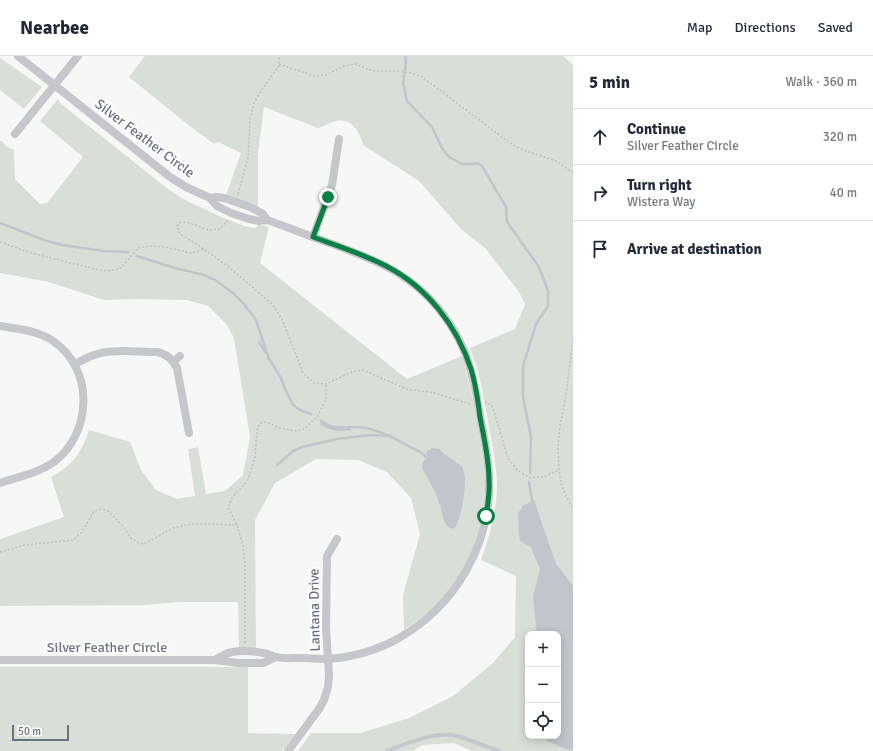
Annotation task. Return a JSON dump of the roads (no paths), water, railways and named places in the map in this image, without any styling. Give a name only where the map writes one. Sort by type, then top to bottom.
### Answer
[{"type":"street","name":"Silver Feather Circle","points":[[18,56],[170,177],[186,187],[210,198],[217,206],[249,219],[259,221],[267,220],[313,237],[387,266],[403,276],[430,299],[444,316],[456,334],[471,370],[488,465],[489,498],[481,537],[476,551],[459,584],[448,598],[426,619],[398,638],[376,648],[347,656],[328,659],[276,657],[264,653],[245,651],[232,652],[215,660]]},
{"type":"street","points":[[16,134],[78,56]]},
{"type":"street","points":[[313,237],[332,185],[339,139]]},
{"type":"street","points":[[210,198],[224,198],[250,207],[263,214],[267,220]]},
{"type":"street","points":[[0,326],[32,331],[47,337],[61,347],[69,355],[80,375],[83,402],[79,425],[75,436],[70,446],[62,454],[44,468],[0,484]]},
{"type":"street","points":[[75,364],[88,357],[113,351],[157,352],[169,357],[177,358],[177,368],[189,433]]},
{"type":"street","name":"Lantana Drive","points":[[288,751],[315,715],[324,700],[328,687],[329,675],[326,627],[327,556],[337,539]]},
{"type":"street","name":"Silver Feather Circle","points":[[0,660],[215,660],[238,663],[263,663],[276,657]]},
{"type":"lane","points":[[387,751],[414,741],[439,735],[456,736],[499,751]]},
{"type":"waterway","points":[[405,56],[406,62],[403,83],[407,101],[432,127],[442,148],[449,157],[462,164],[477,163],[482,166],[506,207],[507,222],[539,267],[548,291],[548,306],[536,324],[523,366],[523,397],[531,437],[530,473]]},
{"type":"waterway","points":[[0,223],[44,240],[62,245],[104,251],[128,252]]},
{"type":"waterway","points":[[137,256],[204,275],[215,280],[233,293],[244,304],[256,320],[269,359]]},
{"type":"waterway","points":[[259,342],[266,353]]},
{"type":"waterway","points":[[268,357],[281,378],[293,405],[300,410],[311,414]]},
{"type":"waterway","points":[[321,421],[335,427],[357,427],[378,431],[419,451],[428,459]]},
{"type":"waterway","points":[[322,424],[335,430],[350,429]]},
{"type":"waterway","points":[[277,465],[293,451],[302,447],[337,439],[371,435],[390,436]]},
{"type":"waterway","points":[[529,482],[532,501]]}]
